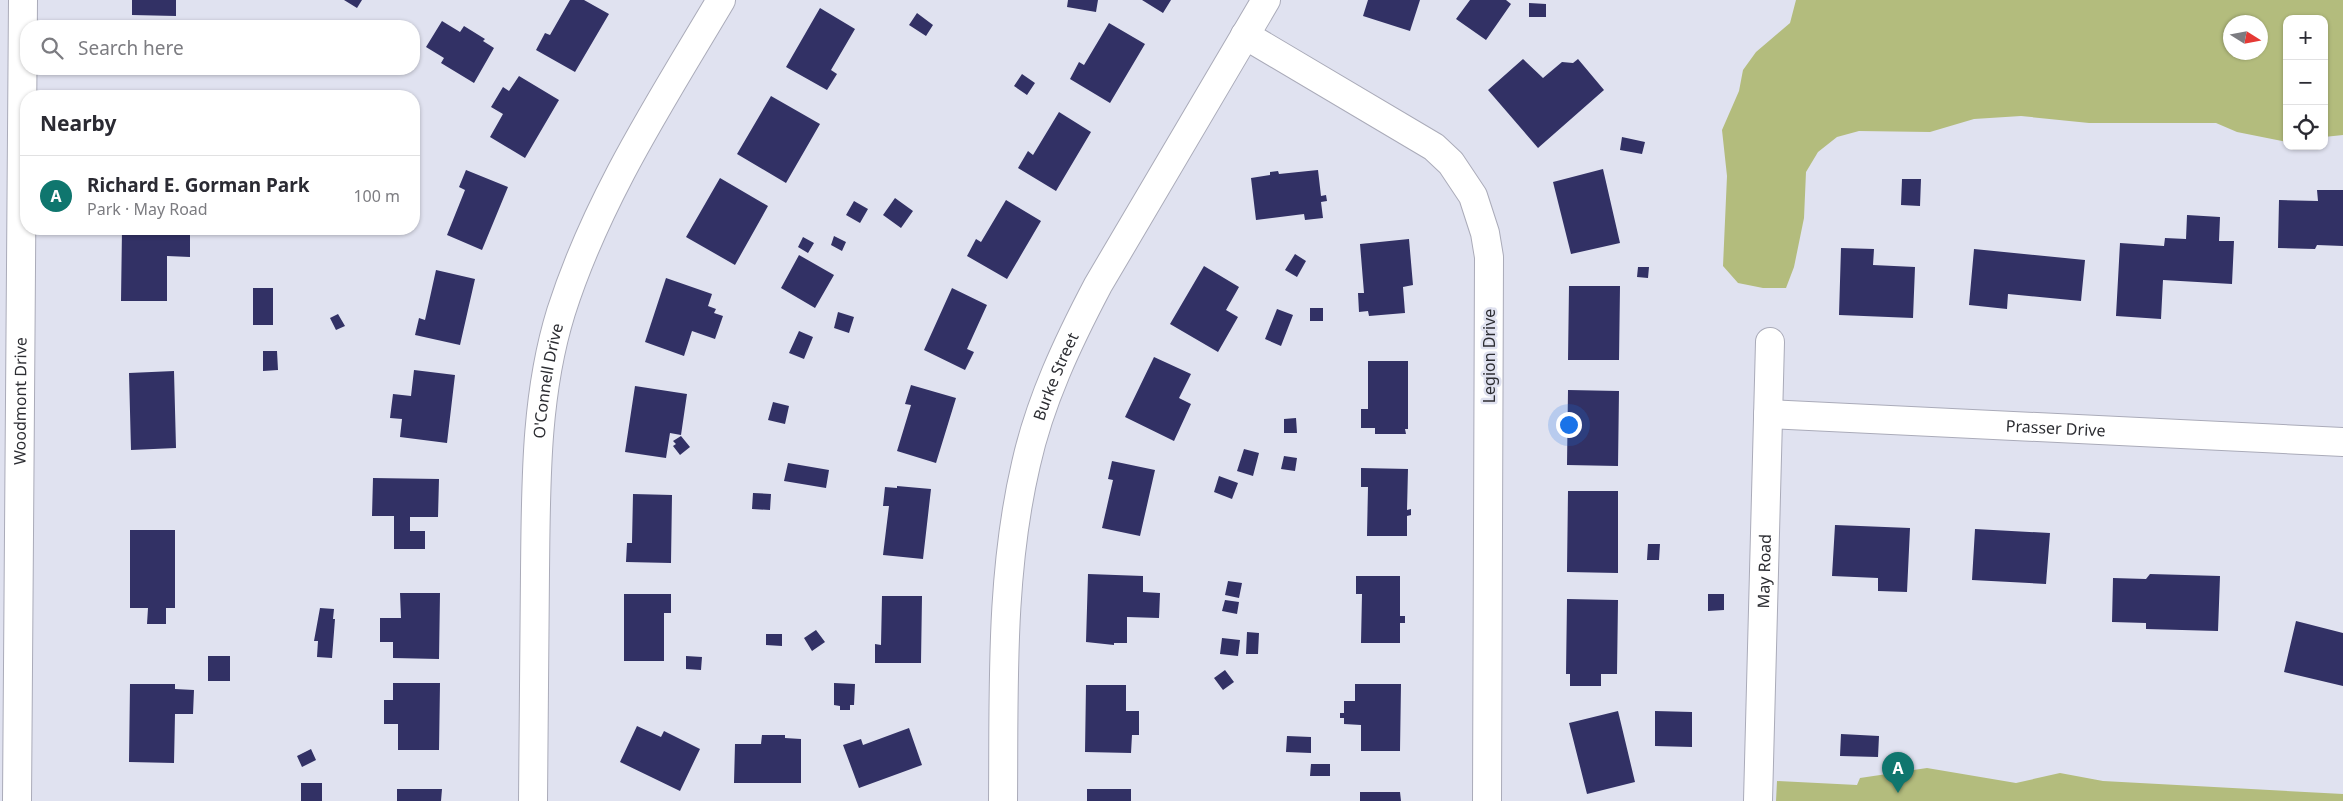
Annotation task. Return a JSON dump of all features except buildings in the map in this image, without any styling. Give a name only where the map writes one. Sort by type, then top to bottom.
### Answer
[{"type":"street","name":"Woodmont Drive","points":[[23,0],[23,20]]},
{"type":"street","name":"O'Connell Drive","points":[[534,801],[536,482],[542,406],[550,355],[564,306],[593,226],[628,159],[721,0]]},
{"type":"street","name":"Burke Street","points":[[1003,801],[1005,624],[1008,570],[1022,480],[1040,417],[1076,328],[1098,285],[1266,0]]},
{"type":"street","name":"Legion Drive","points":[[1245,35],[1434,147],[1463,178],[1480,214],[1489,257],[1487,801]]},
{"type":"street","name":"Woodmont Drive","points":[[22,75],[22,90]]},
{"type":"street","name":"Woodmont Drive","points":[[17,801],[21,235]]},
{"type":"street","name":"May Road","points":[[1758,801],[1770,342]]},
{"type":"street","name":"Prasser Drive","points":[[1768,414],[2343,442]]},
{"type":"green space","points":[[1796,0],[2343,0],[2343,135],[2328,137],[2328,15],[2283,15],[2283,141],[2237,132],[2216,123],[2089,123],[2021,116],[1974,119],[1930,132],[1859,131],[1837,137],[1818,152],[1806,172],[1804,218],[1794,267],[1786,288],[1763,288],[1738,283],[1723,266],[1727,176],[1722,130],[1739,91],[1743,70],[1756,52],[1790,23]]},
{"type":"green space","points":[[1927,768],[2016,783],[2060,773],[2103,781],[2343,794],[2343,801],[1776,801],[1777,781],[1857,785],[1860,778]]},
{"type":"place","name":"Richard E. Gorman Park","points":[[1898,793]]}]
